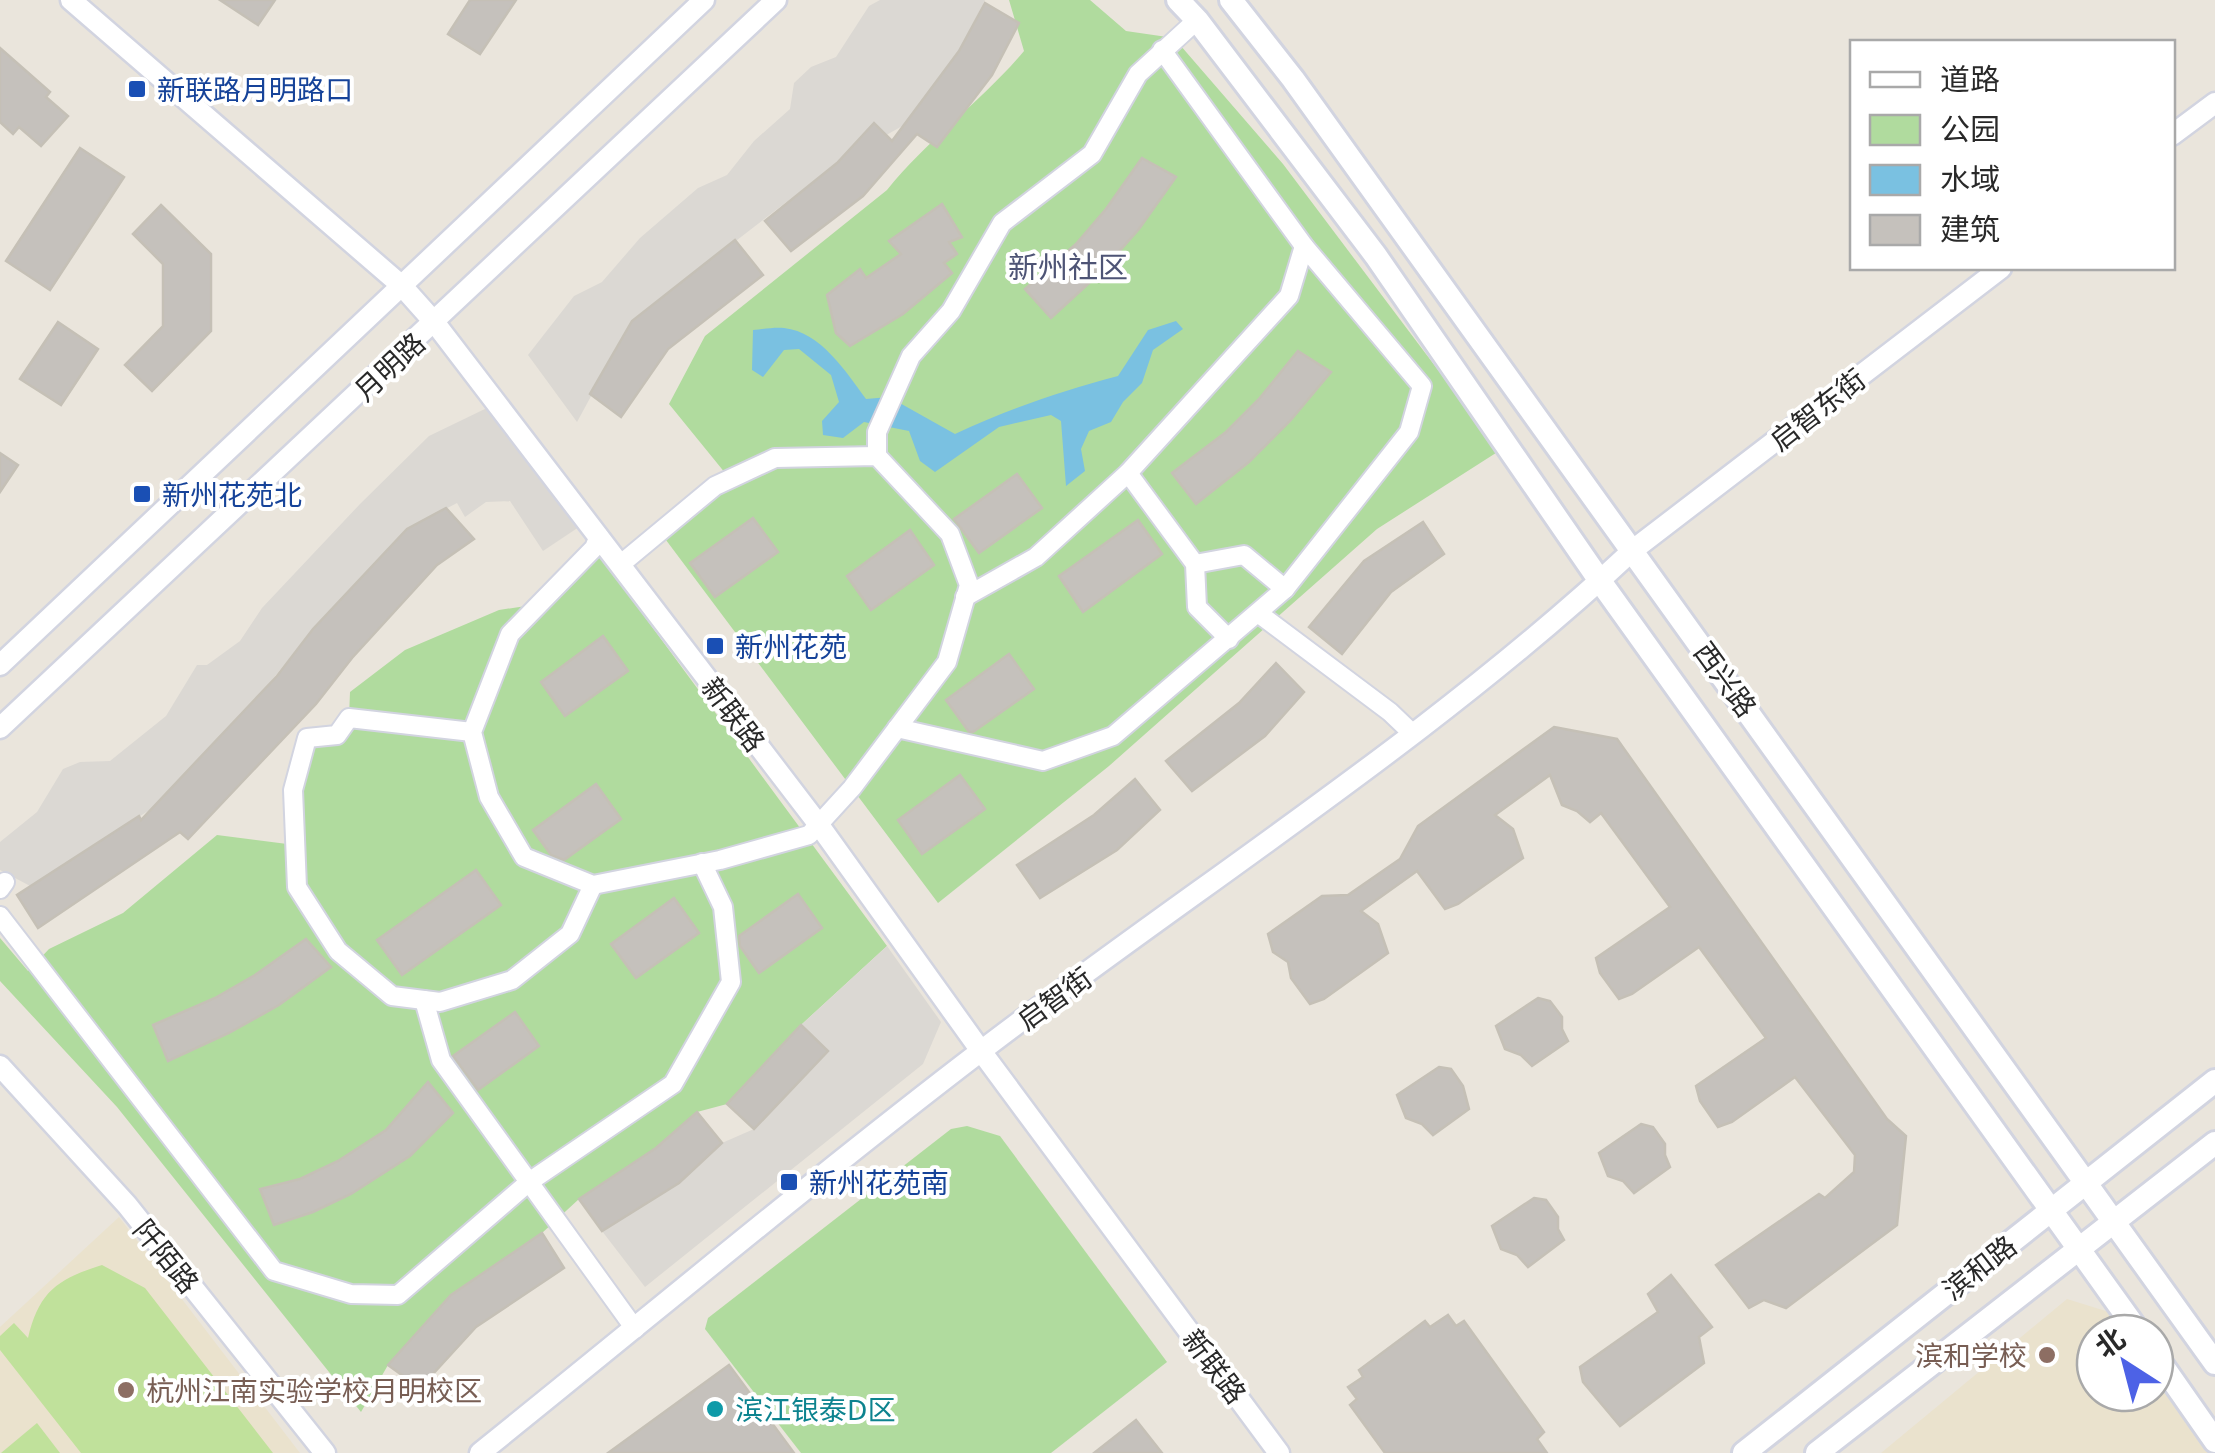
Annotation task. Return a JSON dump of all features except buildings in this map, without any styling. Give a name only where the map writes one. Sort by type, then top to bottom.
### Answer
[{"type":"main road","name":"西兴路","points":[[1178,0],[1376,256],[1600,581],[2125,1313]]},
{"type":"main road","name":"西兴路","points":[[1230,0],[1294,78],[2215,1363]]},
{"type":"main road","name":"滨和路","points":[[1744,1453],[2215,1081]]},
{"type":"main road","name":"滨和路","points":[[1817,1453],[2215,1144]]},
{"type":"main road","points":[[2175,1383],[2215,1440]]},
{"type":"street","name":"新联路","points":[[71,0],[402,286],[435,323],[819,825],[981,1051],[1280,1453]]},
{"type":"street","name":"月明路","points":[[0,665],[704,0]]},
{"type":"street","name":"月明路","points":[[0,728],[776,0]]},
{"type":"street","points":[[600,536],[594,548],[510,634],[472,732],[489,798],[524,858],[593,885],[702,863],[809,835],[852,788],[947,662],[969,585],[950,534],[877,456],[877,432],[893,392],[911,356],[951,311],[1002,224],[1092,154],[1138,74],[1197,20]]},
{"type":"street","points":[[898,728],[1043,761],[1113,736],[1285,589],[1410,432],[1422,386],[1304,246],[1162,50]]},
{"type":"street","points":[[2175,133],[2215,102]]},
{"type":"street","points":[[965,597],[1036,558],[1128,473],[1289,296],[1304,246]]},
{"type":"street","name":"启智东街","points":[[1634,550],[1997,270]]},
{"type":"street","points":[[620,564],[716,486],[774,458],[877,456]]},
{"type":"street","points":[[1128,473],[1195,564],[1197,608],[1229,639]]},
{"type":"street","name":"启智街","points":[[480,1453],[981,1051],[1413,734],[1634,550]]},
{"type":"street","points":[[1195,564],[1244,555],[1285,589]]},
{"type":"street","points":[[1258,613],[1390,712],[1413,734]]},
{"type":"street","points":[[472,732],[348,718],[337,735],[307,738],[293,790],[297,887],[338,951],[392,996],[440,1002],[512,980],[570,934],[593,885]]},
{"type":"street","points":[[0,916],[274,1271],[351,1294],[398,1295],[529,1182],[673,1084],[731,982],[723,907],[702,863]]},
{"type":"street","points":[[424,1000],[441,1060],[635,1328]]},
{"type":"street","name":"阡陌路","points":[[0,1066],[127,1205],[325,1453]]},
{"type":"shaded area","points":[[880,0],[985,0],[959,51],[904,125],[837,163],[632,321],[577,422],[528,355],[574,296],[602,282],[640,238],[698,188],[727,175],[754,141],[790,109],[794,83],[811,67],[836,57],[869,6]]},
{"type":"shaded area","points":[[489,407],[579,527],[543,551],[510,501],[486,502],[465,517],[457,503],[407,529],[154,807],[32,887],[0,870],[0,842],[37,812],[63,769],[80,762],[110,761],[166,716],[197,665],[207,665],[240,641],[262,608],[429,436]]},
{"type":"shaded area","points":[[887,946],[941,1022],[923,1064],[645,1287],[602,1231],[674,1186],[722,1143],[754,1129],[828,1052],[801,1025]]},
{"type":"shaded area","name":"杭州江南实验学校月明校区","points":[[119,1217],[300,1453],[0,1453],[0,1327]]},
{"type":"shaded area","name":"滨和学校","points":[[2067,1299],[2110,1313],[2075,1313],[2075,1413],[2175,1413],[2175,1404],[2210,1453],[1881,1453]]},
{"type":"green space","points":[[1009,0],[1090,0],[1126,31],[1174,38],[1283,164],[1499,451],[1377,529],[1109,766],[938,903],[660,532],[730,479],[669,404],[705,336],[887,190],[1024,51]]},
{"type":"green space","points":[[594,548],[887,946],[801,1025],[727,1104],[697,1112],[656,1148],[579,1199],[542,1233],[451,1295],[388,1365],[361,1412],[117,1107],[0,981],[0,938],[28,971],[49,949],[123,913],[217,835],[295,845],[307,738],[337,735],[349,718],[350,692],[405,650],[499,610],[539,604]]},
{"type":"green space","points":[[967,1126],[1000,1136],[1167,1362],[1051,1453],[801,1453],[705,1329],[708,1318],[951,1129]]},
{"type":"green space","name":"杭州江南实验学校月明校区","points":[[102,1265],[145,1288],[273,1453],[81,1453],[0,1350],[0,1336],[14,1323],[28,1338],[38,1309],[53,1289]]},
{"type":"green space","points":[[37,1423],[60,1453],[1,1453]]},
{"type":"water","points":[[1176,321],[1183,329],[1153,350],[1142,383],[1123,402],[1111,422],[1089,431],[1081,449],[1085,471],[1066,486],[1061,421],[1051,415],[999,427],[935,472],[920,461],[909,431],[864,422],[843,438],[823,435],[822,421],[839,402],[831,375],[799,349],[784,350],[763,377],[752,370],[753,330],[797,331],[821,345],[866,399],[889,397],[955,434],[1035,401],[1118,376],[1148,330]]},
{"type":"place","name":"新联路月明路口","points":[[137,89]]},
{"type":"place","name":"新州花苑北","points":[[142,494]]},
{"type":"place","name":"新州花苑","points":[[715,646]]},
{"type":"place","name":"新州花苑南","points":[[789,1182]]},
{"type":"place","name":"滨和学校","points":[[2047,1355]]},
{"type":"place","name":"杭州江南实验学校月明校区","points":[[126,1390]]},
{"type":"place","name":"滨江银泰D区","points":[[715,1409]]},
{"type":"district","name":"新州社区","points":[[1068,266]]}]
